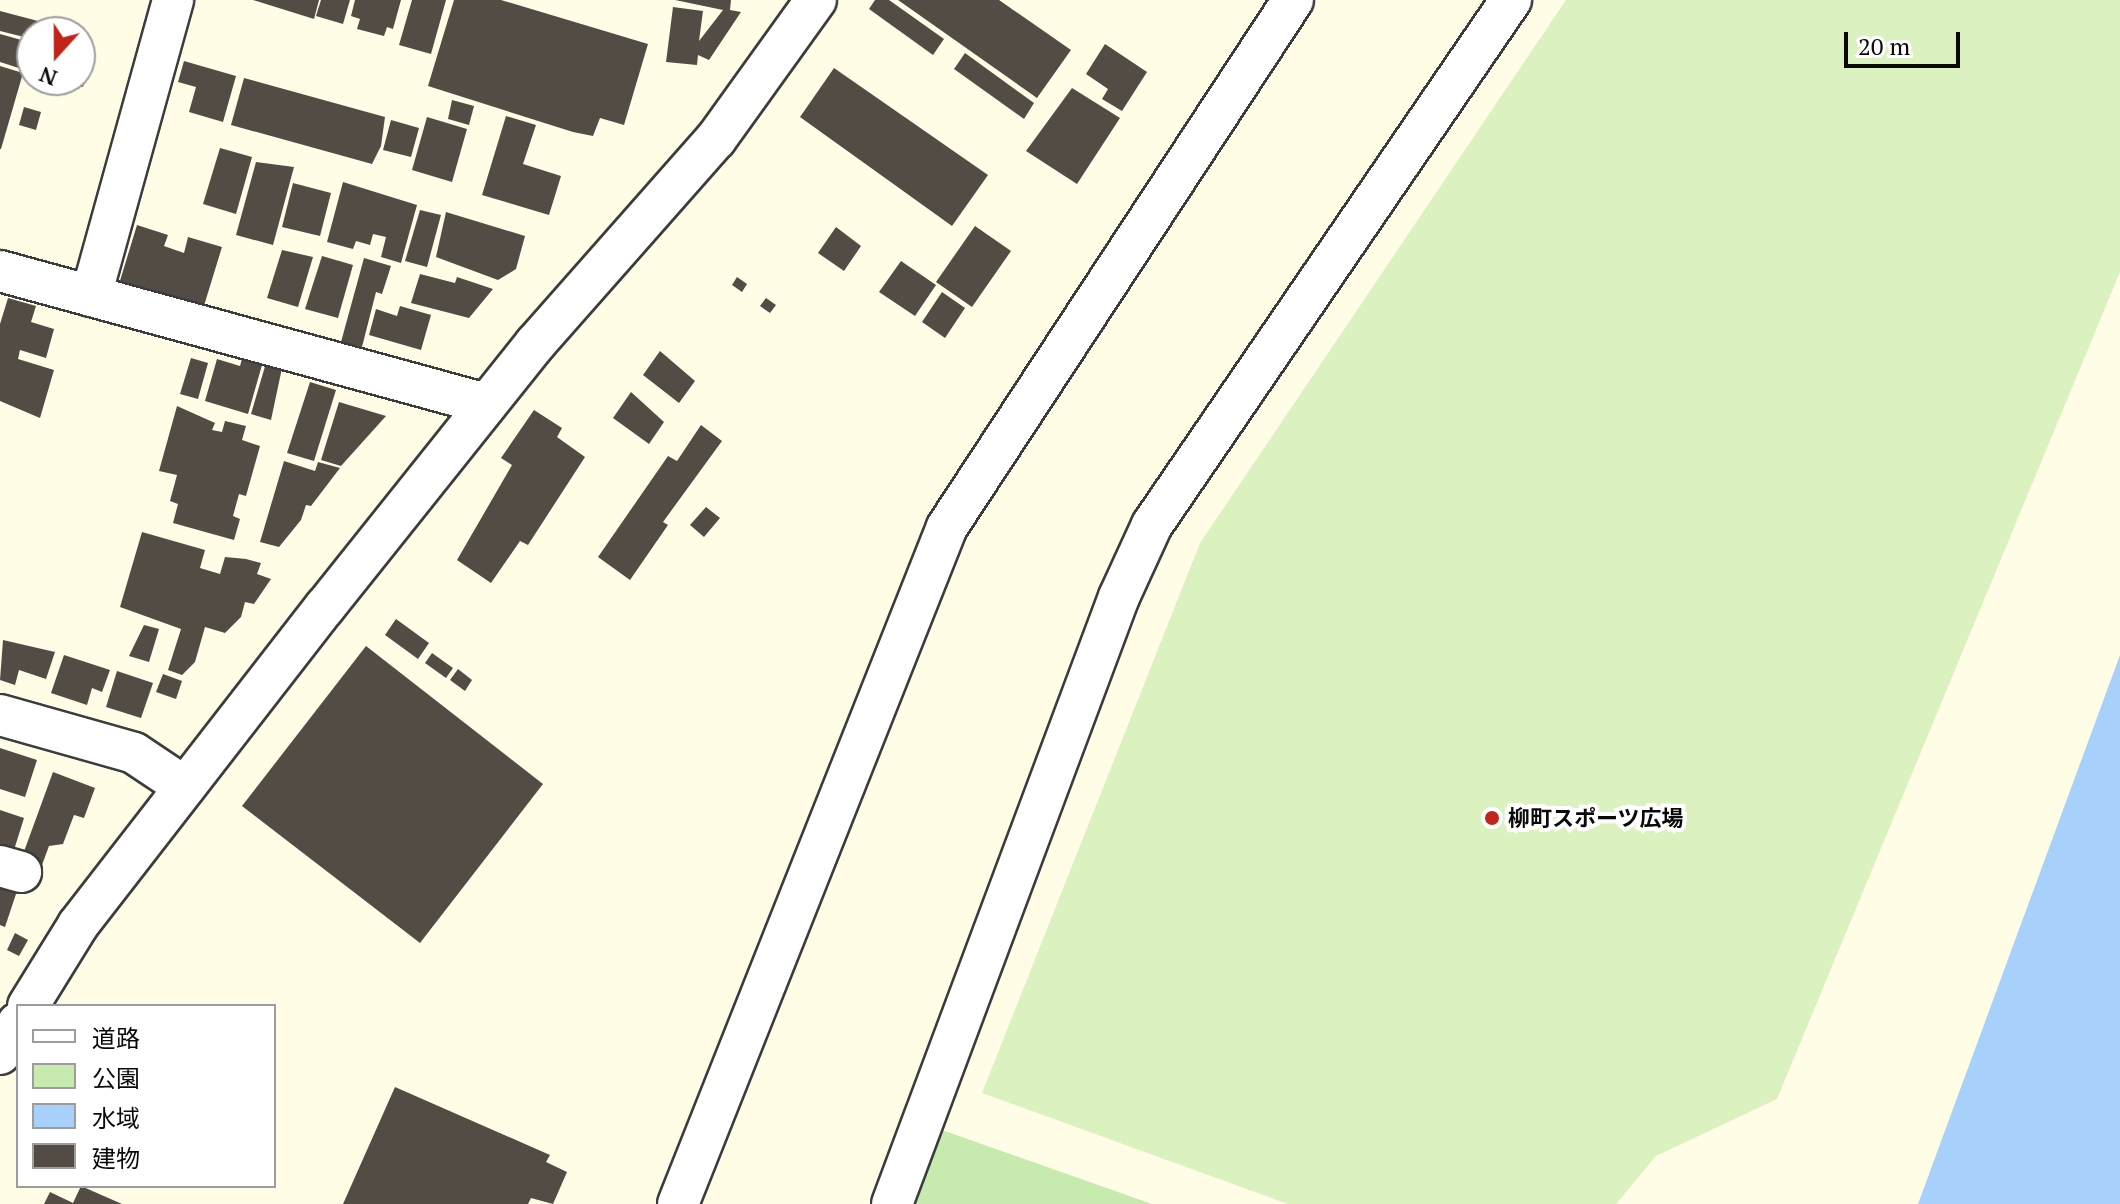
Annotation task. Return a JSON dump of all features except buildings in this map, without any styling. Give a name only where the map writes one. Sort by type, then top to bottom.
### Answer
[{"type":"street","points":[[91,296],[173,0]]},
{"type":"street","points":[[29,1004],[78,925],[185,787],[486,404],[716,139],[816,0]]},
{"type":"street","points":[[1259,52],[1275,0]]},
{"type":"street","points":[[678,1204],[947,527],[1293,0]]},
{"type":"street","points":[[892,1204],[1119,597],[1152,525],[1511,0]]},
{"type":"street","points":[[0,271],[486,404]]},
{"type":"street","points":[[0,715],[134,753],[185,787]]},
{"type":"street","points":[[0,1054],[16,1026]]},
{"type":"green space","name":"柳町スポーツ広場","points":[[1566,0],[2120,0],[2120,272],[1777,1099],[1656,1156],[1616,1204],[1288,1204],[982,1093],[1200,543]]},
{"type":"green space","points":[[942,1130],[1152,1204],[916,1204]]},
{"type":"water","points":[[2120,655],[2120,1204],[1918,1204]]},
{"type":"place","name":"柳町スポーツ広場","points":[[1492,818]]}]
